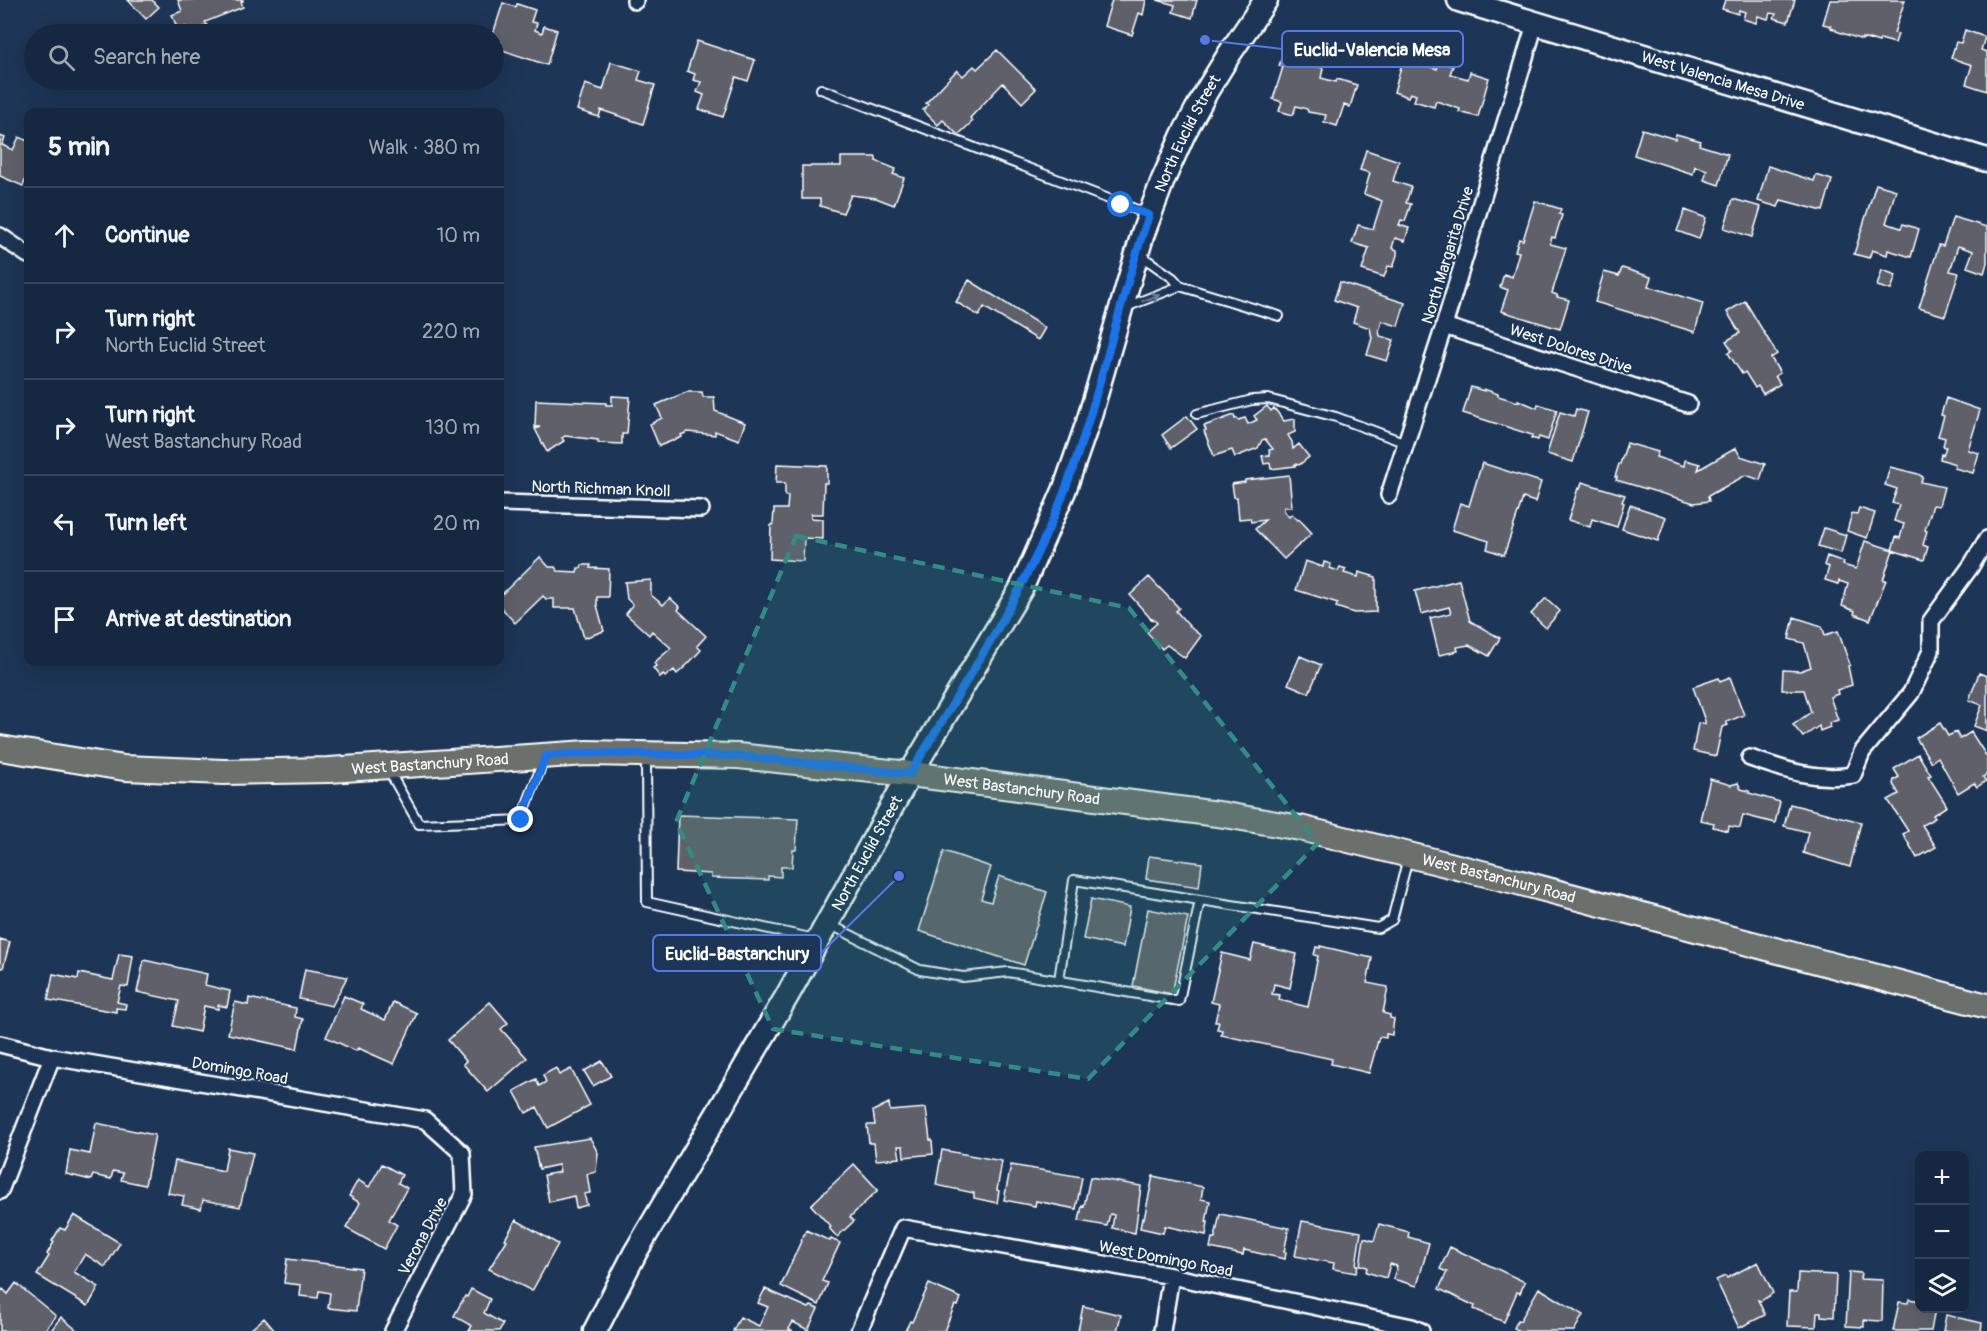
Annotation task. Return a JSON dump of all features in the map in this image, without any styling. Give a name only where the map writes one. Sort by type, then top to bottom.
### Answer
[{"type":"main road","name":"North Euclid Street","points":[[595,1331],[641,1243],[787,996],[910,774],[1021,589],[1064,491],[1088,422],[1137,253],[1162,180],[1183,135],[1230,53],[1266,0]]},
{"type":"main road","name":"West Valencia Mesa Drive","points":[[1459,0],[1987,160]]},
{"type":"main road","name":"West Bastanchury Road","points":[[0,748],[124,768],[224,772],[387,767],[588,753],[738,756],[910,774],[1225,815],[1300,828],[1987,1006]]},
{"type":"street","name":"North Margarita Drive","points":[[1389,495],[1444,326],[1535,24]]},
{"type":"street","points":[[0,236],[24,252]]},
{"type":"street","name":"West Dolores Drive","points":[[1444,326],[1688,404]]},
{"type":"street","name":"North Richman Knoll","points":[[504,503],[700,509]]},
{"type":"street","points":[[1750,758],[1794,773],[1836,778],[1853,775],[1862,752],[1911,693],[1931,651],[1931,621],[1971,566],[1987,539]]},
{"type":"street","name":"Domingo Road","points":[[0,1044],[52,1057],[425,1120],[462,1153]]},
{"type":"street","points":[[0,1191],[52,1057]]},
{"type":"street","name":"Verona Drive","points":[[393,1331],[465,1194],[462,1153]]},
{"type":"street","name":"West Domingo Road","points":[[859,1331],[903,1228],[1171,1276],[1412,1327],[1421,1331]]},
{"type":"street","points":[[1162,1331],[1171,1276]]},
{"type":"lane","points":[[820,89],[1149,215]]},
{"type":"lane","points":[[1137,253],[1173,278],[1180,286],[1279,316]]},
{"type":"lane","points":[[1120,309],[1180,286]]},
{"type":"lane","points":[[1197,414],[1252,400],[1268,399],[1336,417],[1406,443]]},
{"type":"lane","points":[[646,754],[647,902],[823,931],[920,970],[963,977],[1008,972],[1179,1001],[1200,900]]},
{"type":"lane","points":[[387,767],[419,824],[521,820],[546,756]]},
{"type":"lane","points":[[1059,980],[1074,880],[1378,928],[1392,920],[1409,855]]},
{"type":"highlighted area","points":[[796,536],[1129,608],[1318,843],[1088,1079],[773,1029],[676,822]]},
{"type":"building","points":[[128,0],[152,0],[159,7],[146,19]]},
{"type":"building","points":[[178,0],[243,0],[241,2],[243,7],[205,22],[206,24],[176,24],[172,15],[182,11]]},
{"type":"building","points":[[1112,0],[1146,0],[1143,15],[1139,13],[1132,35],[1104,26]]},
{"type":"building","points":[[1157,0],[1197,0],[1192,18],[1173,12],[1175,5]]},
{"type":"building","points":[[1725,0],[1795,0],[1788,22],[1774,18],[1776,14],[1770,13],[1768,19],[1758,16],[1756,23],[1743,19],[1745,12],[1739,10],[1738,14],[1722,9]]},
{"type":"building","points":[[1830,0],[1905,0],[1894,33],[1898,34],[1895,43],[1880,39],[1879,42],[1862,38],[1862,40],[1823,24]]},
{"type":"building","points":[[503,3],[516,7],[517,4],[535,10],[531,22],[537,23],[535,30],[542,33],[544,26],[557,30],[547,65],[504,51],[504,24],[496,24]]},
{"type":"building","points":[[1965,30],[1985,37],[1981,50],[1987,52],[1987,91],[1966,84],[1972,65],[1951,58],[1956,42],[1961,43]]},
{"type":"building","points":[[697,41],[755,60],[748,81],[736,77],[723,117],[699,109],[704,95],[697,92],[701,82],[693,80],[695,74],[687,71]]},
{"type":"building","points":[[1286,44],[1306,50],[1304,58],[1314,61],[1312,65],[1323,68],[1321,78],[1336,82],[1337,79],[1357,85],[1350,107],[1344,105],[1337,126],[1324,122],[1326,115],[1308,112],[1307,109],[1296,106],[1293,115],[1279,111],[1282,102],[1273,99],[1283,67],[1279,66]]},
{"type":"building","points":[[1406,49],[1421,53],[1420,58],[1430,61],[1429,66],[1437,69],[1439,62],[1453,66],[1450,74],[1468,79],[1470,72],[1489,78],[1478,117],[1459,112],[1460,109],[1436,101],[1434,107],[1414,101],[1416,95],[1410,93],[1408,97],[1394,92]]},
{"type":"building","points":[[997,50],[1036,89],[1022,103],[1003,83],[970,118],[973,121],[958,135],[943,120],[938,125],[923,110],[928,105],[926,103],[957,70],[963,76],[974,66],[977,69]]},
{"type":"building","points":[[611,62],[641,71],[638,80],[655,85],[643,124],[601,110],[599,117],[577,110],[585,84],[603,90]]},
{"type":"building","points":[[1642,129],[1675,139],[1676,134],[1701,141],[1699,145],[1728,154],[1719,185],[1704,180],[1707,170],[1695,166],[1693,174],[1634,155]]},
{"type":"building","points":[[0,136],[5,138],[2,145],[13,150],[19,137],[24,139],[23,186],[0,176]]},
{"type":"building","points":[[1366,150],[1399,161],[1393,181],[1411,187],[1406,203],[1411,204],[1405,221],[1401,220],[1399,225],[1409,228],[1405,241],[1395,238],[1392,248],[1397,250],[1397,255],[1393,267],[1388,266],[1384,277],[1362,270],[1369,248],[1352,243],[1358,225],[1373,229],[1382,201],[1364,194],[1370,173],[1360,170]]},
{"type":"building","points":[[841,157],[876,157],[876,161],[896,169],[893,174],[904,178],[894,205],[876,198],[851,195],[843,213],[820,206],[820,199],[802,199],[802,166],[841,166]]},
{"type":"building","points":[[1768,166],[1814,181],[1816,175],[1832,180],[1823,211],[1781,200],[1778,207],[1758,201]]},
{"type":"building","points":[[1876,184],[1896,190],[1886,223],[1901,228],[1903,224],[1919,229],[1911,257],[1888,250],[1887,255],[1872,250],[1869,258],[1854,254]]},
{"type":"building","points":[[1733,199],[1761,207],[1752,237],[1724,228]]},
{"type":"building","points":[[1535,201],[1561,209],[1559,214],[1562,215],[1555,238],[1552,237],[1550,244],[1566,248],[1552,293],[1569,300],[1560,329],[1501,311],[1508,290],[1500,287],[1504,274],[1512,277],[1519,252],[1515,251],[1519,239],[1523,240]]},
{"type":"building","points":[[1685,210],[1706,218],[1699,239],[1677,231]]},
{"type":"building","points":[[1953,217],[1987,227],[1987,263],[1984,273],[1967,267],[1973,251],[1958,246],[1950,271],[1959,273],[1945,316],[1919,308],[1939,245],[1943,246]]},
{"type":"building","points":[[1622,268],[1651,277],[1648,286],[1703,303],[1695,332],[1595,302],[1604,272],[1619,276]]},
{"type":"building","points":[[1882,270],[1896,275],[1891,290],[1877,286]]},
{"type":"building","points":[[969,280],[1045,328],[1038,340],[984,307],[979,316],[956,302]]},
{"type":"building","points":[[1340,282],[1405,303],[1398,326],[1382,321],[1380,336],[1394,340],[1387,361],[1367,355],[1372,338],[1370,328],[1353,322],[1357,308],[1334,300]]},
{"type":"building","points":[[1745,301],[1777,354],[1771,358],[1780,373],[1775,376],[1780,384],[1763,394],[1758,386],[1755,388],[1745,372],[1742,374],[1728,353],[1732,350],[1726,341],[1740,333],[1727,312]]},
{"type":"building","points":[[1471,387],[1484,391],[1484,389],[1498,396],[1518,402],[1518,400],[1537,408],[1538,404],[1557,410],[1548,440],[1539,437],[1538,440],[1531,438],[1532,435],[1463,413]]},
{"type":"building","points":[[687,392],[702,392],[703,397],[714,397],[715,411],[745,423],[739,440],[715,431],[715,435],[688,432],[681,435],[682,437],[659,446],[650,424],[662,418],[656,405]]},
{"type":"building","points":[[612,396],[630,397],[627,434],[622,434],[622,444],[598,443],[598,440],[565,436],[562,438],[564,441],[547,452],[535,429],[540,427],[535,427],[536,400],[612,405]]},
{"type":"building","points":[[1946,398],[1980,410],[1968,450],[1979,453],[1973,473],[1954,468],[1955,464],[1940,459],[1946,447],[1943,446],[1945,438],[1938,436]]},
{"type":"building","points":[[1267,406],[1271,411],[1274,408],[1284,421],[1295,419],[1295,432],[1288,435],[1293,449],[1299,444],[1309,457],[1299,465],[1271,469],[1270,463],[1264,464],[1262,456],[1270,455],[1269,450],[1273,449],[1265,439],[1258,448],[1235,457],[1232,450],[1214,456],[1204,426],[1234,415],[1238,420],[1245,418],[1248,424],[1257,420],[1254,416]]},
{"type":"building","points":[[1576,409],[1588,412],[1573,462],[1547,454],[1560,412],[1574,416]]},
{"type":"building","points":[[1187,416],[1197,429],[1171,448],[1162,435]]},
{"type":"building","points":[[1627,443],[1658,452],[1656,457],[1684,466],[1685,460],[1700,464],[1698,470],[1736,448],[1740,456],[1765,464],[1760,480],[1746,475],[1708,496],[1709,501],[1694,503],[1616,480],[1617,477],[1615,477]]},
{"type":"building","points":[[1482,463],[1541,482],[1535,502],[1523,498],[1504,555],[1487,549],[1489,541],[1452,530],[1460,503],[1469,506]]},
{"type":"building","points":[[777,464],[827,466],[823,514],[811,514],[811,518],[823,519],[823,539],[804,538],[803,561],[770,559],[774,509],[787,509],[788,496],[785,496],[785,483],[776,483]]},
{"type":"building","points":[[1890,467],[1918,474],[1923,477],[1921,482],[1944,487],[1939,506],[1933,505],[1925,530],[1927,531],[1923,545],[1928,547],[1924,560],[1892,550],[1896,537],[1900,538],[1904,524],[1894,521],[1899,505],[1892,503],[1897,489],[1885,485]]},
{"type":"building","points":[[1289,475],[1292,507],[1284,507],[1284,511],[1289,517],[1292,514],[1299,519],[1312,533],[1284,559],[1255,529],[1265,520],[1251,522],[1250,518],[1239,519],[1237,497],[1234,497],[1232,484],[1245,482],[1245,480]]},
{"type":"building","points":[[1582,482],[1625,495],[1617,527],[1592,519],[1590,527],[1568,520]]},
{"type":"building","points":[[1630,505],[1666,517],[1658,541],[1622,529]]},
{"type":"building","points":[[1859,508],[1875,513],[1867,538],[1847,531],[1852,513],[1857,514]]},
{"type":"building","points":[[1824,528],[1846,535],[1841,553],[1818,546]]},
{"type":"building","points":[[1865,541],[1893,550],[1883,580],[1886,580],[1870,620],[1842,606],[1848,584],[1825,580],[1829,567],[1824,565],[1827,556],[1856,569]]},
{"type":"building","points":[[540,557],[549,567],[555,567],[558,571],[577,572],[582,565],[609,569],[608,597],[597,597],[604,631],[584,638],[575,608],[554,608],[554,599],[546,599],[543,596],[515,623],[504,611],[504,592]]},
{"type":"building","points":[[1305,561],[1323,567],[1324,562],[1331,564],[1330,568],[1338,571],[1340,567],[1346,569],[1344,573],[1358,577],[1359,572],[1376,577],[1376,612],[1354,613],[1336,607],[1338,603],[1296,590]]},
{"type":"building","points":[[1149,577],[1179,608],[1176,611],[1190,627],[1201,636],[1185,658],[1167,645],[1162,649],[1147,632],[1157,623],[1130,595]]},
{"type":"building","points":[[651,580],[651,595],[663,605],[670,598],[680,607],[678,610],[706,636],[697,646],[701,650],[689,663],[677,674],[674,670],[665,677],[663,674],[660,677],[653,668],[656,666],[654,663],[671,648],[652,631],[649,635],[626,614],[633,605],[627,599],[625,582]]},
{"type":"building","points":[[1459,580],[1470,621],[1500,638],[1489,656],[1469,645],[1457,647],[1458,651],[1439,655],[1430,618],[1451,613],[1449,607],[1421,614],[1415,591]]},
{"type":"building","points":[[1546,598],[1560,611],[1546,628],[1531,614]]},
{"type":"building","points":[[1794,617],[1822,626],[1825,635],[1838,631],[1850,665],[1848,666],[1852,685],[1837,690],[1838,694],[1830,697],[1838,720],[1829,723],[1830,727],[1820,731],[1819,726],[1803,737],[1793,725],[1811,712],[1804,690],[1782,690],[1783,670],[1800,671],[1811,667],[1804,643],[1789,639]]},
{"type":"building","points":[[1300,656],[1321,665],[1309,693],[1288,684]]},
{"type":"building","points":[[1979,673],[1987,676],[1987,731],[1974,726],[1982,705],[1969,700]]},
{"type":"building","points":[[1730,677],[1744,715],[1726,722],[1728,725],[1722,727],[1716,756],[1693,751],[1698,723],[1705,724],[1705,721],[1693,687],[1719,678],[1720,681]]},
{"type":"building","points":[[1940,723],[1948,736],[1956,732],[1960,739],[1971,732],[1987,757],[1987,774],[1983,777],[1986,781],[1977,787],[1974,783],[1958,793],[1938,757],[1931,762],[1916,738]]},
{"type":"building","points":[[1918,754],[1931,775],[1928,776],[1947,806],[1933,815],[1935,818],[1922,825],[1936,847],[1917,858],[1903,834],[1908,831],[1888,800],[1899,794],[1893,784],[1894,780],[1899,777],[1894,769]]},
{"type":"building","points":[[1710,779],[1731,785],[1738,783],[1741,789],[1749,793],[1780,802],[1775,823],[1743,815],[1740,828],[1729,826],[1728,831],[1713,827],[1714,823],[1700,820]]},
{"type":"building","points":[[1790,804],[1861,822],[1850,867],[1803,853],[1808,832],[1784,826]]},
{"type":"building","points":[[678,815],[798,819],[796,850],[793,850],[792,867],[781,867],[781,877],[768,876],[768,880],[711,878],[711,874],[676,872]]},
{"type":"building","points":[[944,851],[991,867],[981,899],[991,902],[999,876],[1047,892],[1024,965],[919,931]]},
{"type":"building","points":[[1149,856],[1202,863],[1199,887],[1146,879]]},
{"type":"building","points":[[1091,899],[1130,907],[1123,947],[1083,939]]},
{"type":"building","points":[[1148,909],[1188,917],[1172,994],[1133,986]]},
{"type":"building","points":[[0,939],[10,942],[3,968],[0,968]]},
{"type":"building","points":[[1254,944],[1297,954],[1290,988],[1274,984],[1272,994],[1280,995],[1279,1000],[1308,1007],[1318,956],[1314,955],[1316,947],[1372,958],[1367,983],[1388,987],[1383,1013],[1394,1019],[1392,1035],[1386,1034],[1386,1038],[1379,1037],[1369,1073],[1331,1064],[1332,1059],[1221,1035],[1222,1030],[1217,1029],[1219,1022],[1215,1022],[1219,1004],[1211,1002],[1222,953],[1250,960]]},
{"type":"building","points":[[119,954],[133,956],[128,987],[121,986],[117,1002],[126,1004],[125,1009],[116,1008],[116,1012],[48,1000],[53,974],[78,979],[79,973],[113,980]]},
{"type":"building","points":[[144,960],[207,974],[205,985],[230,991],[227,1007],[218,1005],[218,1009],[204,1006],[199,1032],[173,1026],[179,1001],[137,992]]},
{"type":"building","points":[[305,969],[347,977],[332,1006],[299,999]]},
{"type":"building","points":[[344,996],[363,1004],[361,1009],[385,1020],[393,1002],[417,1013],[394,1064],[358,1048],[356,1051],[326,1037]]},
{"type":"building","points":[[249,998],[296,1008],[295,1017],[303,1019],[297,1049],[228,1034],[235,1002],[248,1005]]},
{"type":"building","points":[[490,1002],[508,1023],[501,1029],[527,1058],[488,1092],[463,1064],[466,1061],[448,1040]]},
{"type":"building","points":[[602,1061],[611,1076],[593,1086],[584,1071]]},
{"type":"building","points":[[556,1068],[559,1075],[571,1069],[590,1105],[548,1128],[537,1107],[526,1113],[514,1091],[536,1079],[539,1086],[546,1082],[543,1075]]},
{"type":"building","points":[[889,1103],[890,1111],[926,1108],[933,1154],[904,1157],[903,1146],[898,1146],[900,1158],[876,1160],[874,1143],[869,1143],[867,1125],[875,1125],[873,1111]]},
{"type":"building","points":[[96,1123],[155,1135],[145,1185],[121,1180],[123,1173],[113,1171],[111,1179],[93,1175],[91,1180],[66,1174],[70,1150],[90,1154]]},
{"type":"building","points":[[590,1138],[598,1153],[596,1172],[587,1174],[590,1193],[584,1194],[587,1205],[576,1208],[574,1196],[549,1202],[544,1175],[560,1172],[558,1165],[539,1169],[534,1147]]},
{"type":"building","points":[[228,1148],[253,1153],[240,1207],[203,1200],[201,1209],[182,1205],[184,1196],[168,1193],[175,1161],[224,1171]]},
{"type":"building","points":[[942,1150],[1002,1161],[997,1203],[974,1198],[974,1193],[936,1185]]},
{"type":"building","points":[[382,1164],[402,1175],[398,1183],[407,1188],[389,1220],[397,1225],[384,1249],[346,1228],[360,1203],[349,1196],[358,1180],[369,1187]]},
{"type":"building","points":[[854,1164],[878,1190],[850,1217],[854,1221],[837,1237],[811,1205]]},
{"type":"building","points":[[1011,1165],[1082,1177],[1076,1209],[1036,1201],[1035,1206],[1004,1200]]},
{"type":"building","points":[[1153,1176],[1203,1187],[1201,1199],[1210,1201],[1206,1235],[1165,1226],[1163,1233],[1140,1228]]},
{"type":"building","points":[[1090,1177],[1141,1186],[1135,1233],[1112,1228],[1114,1215],[1110,1214],[1107,1226],[1079,1221]]},
{"type":"building","points":[[1220,1214],[1289,1228],[1284,1252],[1286,1252],[1285,1259],[1244,1250],[1243,1255],[1210,1248],[1212,1238],[1215,1238]]},
{"type":"building","points":[[74,1215],[120,1243],[105,1267],[85,1254],[74,1272],[99,1287],[88,1306],[37,1275],[49,1256],[47,1254],[54,1242],[52,1241],[60,1228],[65,1230]]},
{"type":"building","points":[[516,1220],[558,1244],[532,1291],[489,1269]]},
{"type":"building","points":[[1302,1221],[1361,1232],[1356,1273],[1333,1269],[1334,1263],[1295,1256]]},
{"type":"building","points":[[1379,1224],[1409,1232],[1408,1237],[1429,1243],[1417,1286],[1393,1279],[1397,1266],[1390,1264],[1386,1278],[1366,1272],[1367,1267],[1360,1265],[1364,1238],[1374,1241]]},
{"type":"building","points":[[806,1230],[840,1243],[822,1281],[828,1283],[819,1305],[781,1286]]},
{"type":"building","points":[[1450,1247],[1525,1282],[1520,1293],[1517,1292],[1504,1322],[1474,1309],[1475,1306],[1439,1289],[1447,1272],[1440,1269]]},
{"type":"building","points":[[287,1259],[361,1268],[356,1311],[328,1308],[330,1293],[319,1291],[318,1298],[300,1296],[301,1285],[284,1283]]},
{"type":"building","points":[[1758,1262],[1773,1293],[1761,1301],[1758,1300],[1765,1315],[1739,1328],[1716,1280],[1725,1276],[1727,1278]]},
{"type":"building","points":[[1849,1272],[1861,1273],[1860,1279],[1883,1280],[1882,1321],[1864,1320],[1864,1327],[1846,1326]]},
{"type":"building","points":[[1798,1273],[1836,1275],[1834,1317],[1821,1316],[1821,1312],[1817,1312],[1816,1327],[1787,1326],[1789,1292],[1797,1292]]},
{"type":"building","points":[[16,1283],[56,1316],[44,1331],[0,1331],[0,1292],[3,1289],[8,1294]]},
{"type":"building","points":[[929,1284],[961,1298],[958,1306],[955,1305],[944,1331],[905,1331],[910,1321],[912,1322]]},
{"type":"building","points":[[1539,1288],[1583,1315],[1574,1331],[1520,1331],[1514,1328]]},
{"type":"building","points":[[471,1289],[490,1299],[484,1313],[503,1324],[499,1331],[469,1331],[472,1326],[454,1316]]},
{"type":"building","points":[[765,1289],[809,1308],[811,1306],[818,1309],[808,1330],[793,1322],[789,1329],[793,1331],[733,1331],[740,1317],[759,1326],[768,1307],[758,1303]]},
{"type":"building","points":[[1909,1299],[1915,1300],[1915,1313],[1934,1313],[1931,1331],[1893,1331],[1899,1302],[1908,1303]]},
{"type":"building","points":[[1083,1306],[1121,1315],[1117,1331],[1078,1331]]},
{"type":"building","points":[[1946,1315],[1982,1323],[1981,1331],[1943,1331]]},
{"type":"building","points":[[61,1317],[78,1331],[52,1329]]},
{"type":"building","points":[[264,1318],[275,1331],[249,1331]]},
{"type":"place","name":"Euclid-Valencia Mesa","points":[[1205,40]]},
{"type":"place","name":"Euclid-Bastanchury","points":[[899,876]]},
{"type":"route","points":[[521,820],[546,756],[588,753],[738,756],[910,774],[1021,589],[1064,491],[1088,422],[1149,215],[1121,205]]}]
